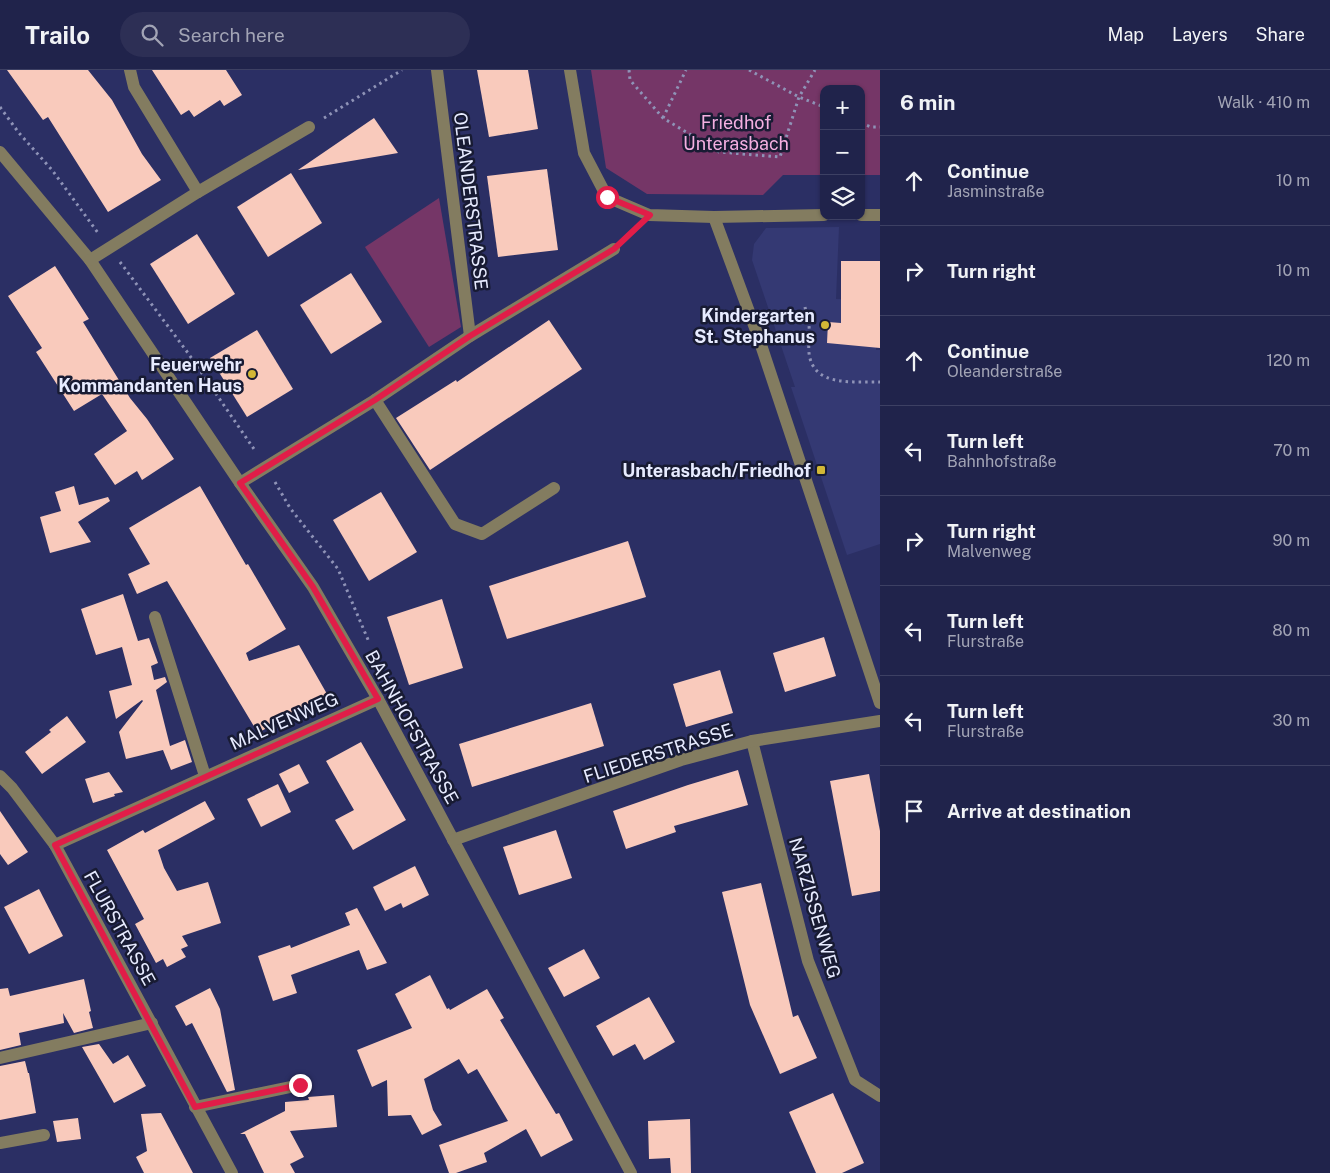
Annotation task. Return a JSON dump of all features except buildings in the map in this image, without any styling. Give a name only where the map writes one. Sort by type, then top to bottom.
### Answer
[{"type":"street","points":[[130,70],[134,87],[198,192]]},
{"type":"street","name":"OLEANDERSTRASSE","points":[[437,70],[470,336]]},
{"type":"street","points":[[570,70],[584,153],[607,197],[650,215],[714,217],[820,215]]},
{"type":"street","points":[[90,260],[198,192],[309,127]]},
{"type":"street","name":"BAHNHOFSTRASSE","points":[[0,152],[90,260],[240,483],[313,587],[378,699],[631,1173]]},
{"type":"street","points":[[865,215],[880,215]]},
{"type":"street","points":[[714,217],[758,336],[880,702]]},
{"type":"street","points":[[240,483],[375,400],[470,336],[614,249]]},
{"type":"street","points":[[375,400],[455,524],[482,534],[554,488]]},
{"type":"street","points":[[155,617],[205,776]]},
{"type":"street","name":"MALVENWEG","points":[[55,845],[378,699]]},
{"type":"street","name":"FLIEDERSTRASSE","points":[[453,840],[681,760],[752,742],[880,721]]},
{"type":"street","name":"NARZISSENWEG","points":[[752,742],[808,961],[855,1080],[880,1096]]},
{"type":"street","name":"FLURSTRASSE","points":[[0,776],[12,788],[55,845],[232,1173]]},
{"type":"street","points":[[0,1058],[152,1023]]},
{"type":"street","points":[[195,1107],[300,1085]]},
{"type":"street","points":[[0,1143],[44,1135]]},
{"type":"path","points":[[309,127],[402,70]]},
{"type":"path","points":[[629,70],[630,80],[663,118],[719,152],[780,157],[799,97],[815,70]]},
{"type":"path","points":[[663,118],[686,70]]},
{"type":"path","points":[[749,70],[820,106]]},
{"type":"path","points":[[865,125],[880,127]]},
{"type":"path","points":[[805,307],[810,325],[809,354],[812,366],[821,376],[837,380],[880,382]]},
{"type":"shaded area","name":"Kindergarten St. Stephanus","points":[[839,227],[836,299],[876,300],[876,350],[880,350],[880,544],[847,555],[791,387],[795,387],[752,260],[754,244],[766,228]]},
{"type":"green space","name":"Friedhof Unterasbach","points":[[591,70],[880,70],[880,175],[865,175],[865,85],[820,85],[820,175],[783,175],[763,195],[647,194],[606,168]]},
{"type":"green space","points":[[439,198],[461,327],[429,347],[365,247]]},
{"type":"place","name":"Kindergarten St. Stephanus","points":[[825,325]]},
{"type":"place","name":"Feuerwehr Kommandanten Haus","points":[[252,374]]},
{"type":"place","name":"Unterasbach/Friedhof","points":[[821,470]]},
{"type":"route","points":[[300,1085],[195,1107],[152,1023],[55,845],[378,699],[313,587],[240,483],[375,400],[470,336],[614,249],[650,215],[607,197]]}]
